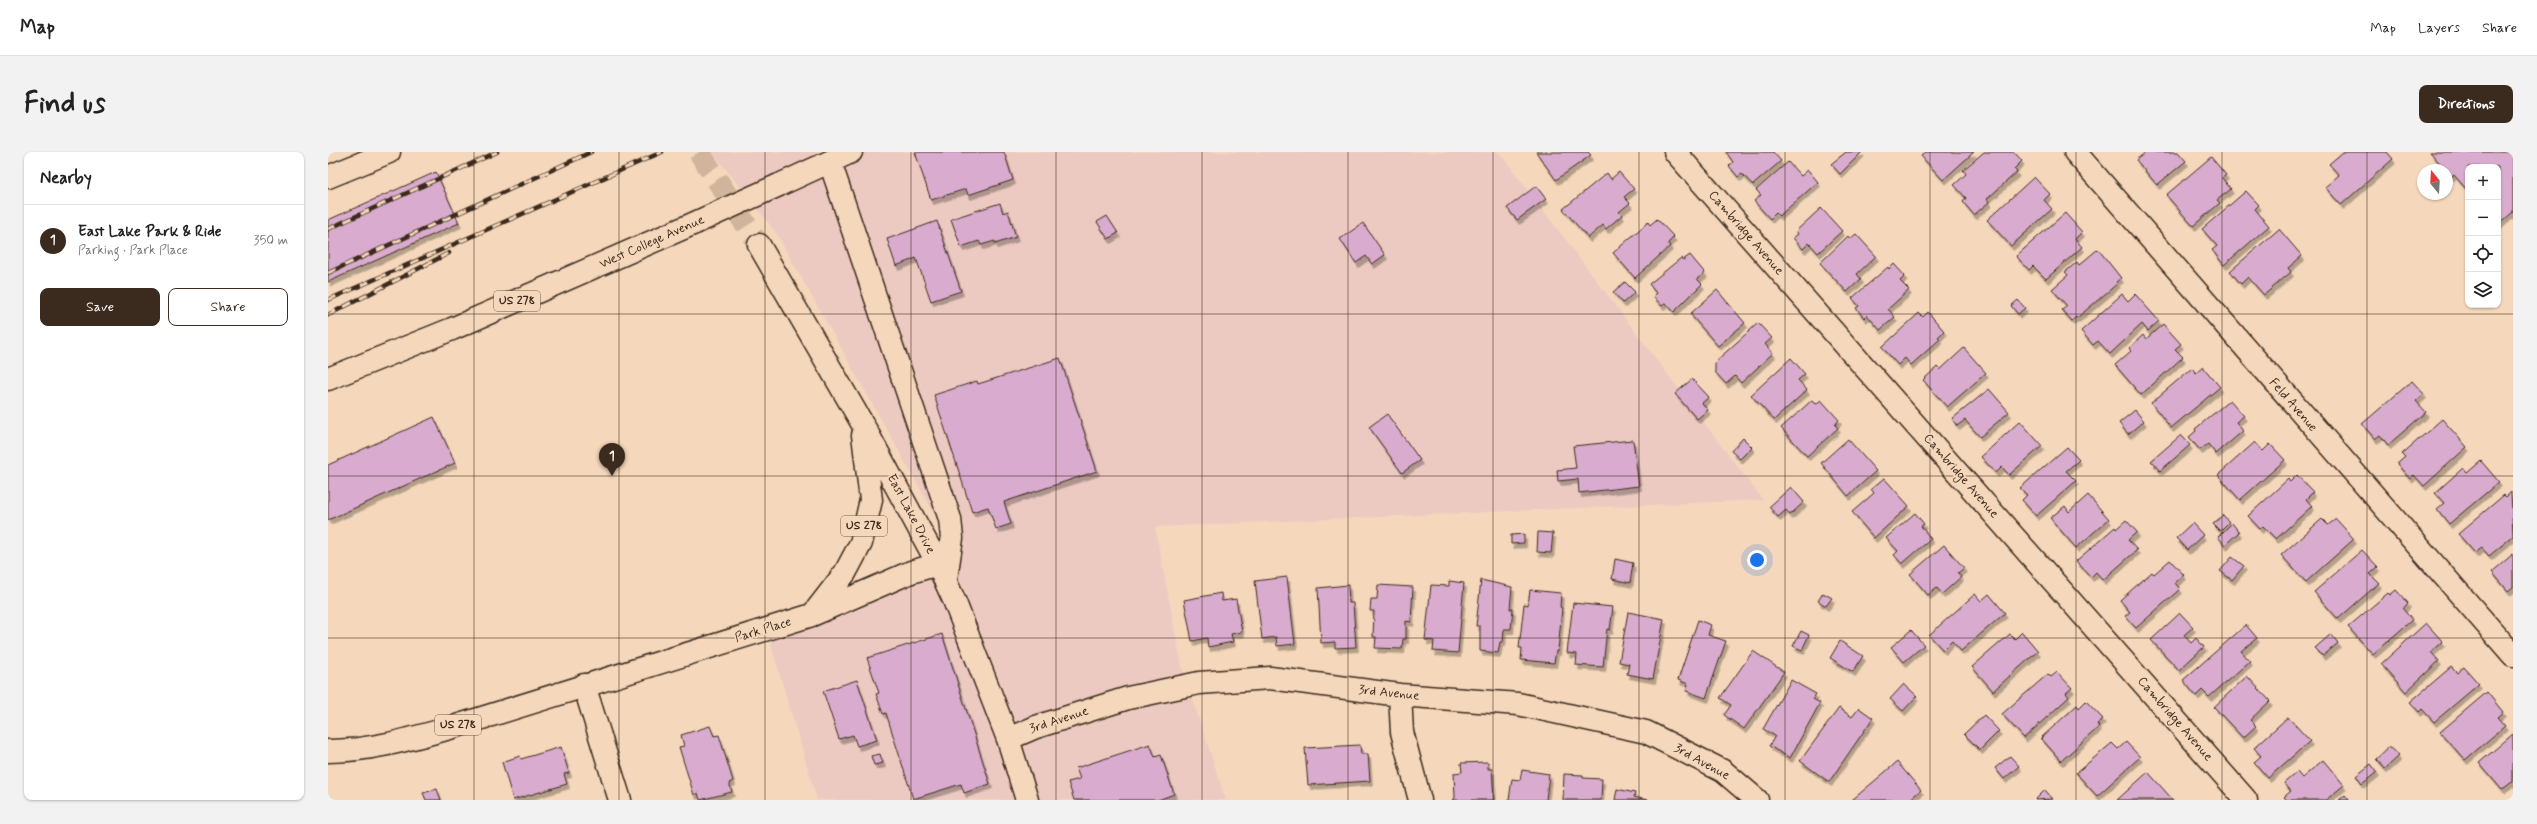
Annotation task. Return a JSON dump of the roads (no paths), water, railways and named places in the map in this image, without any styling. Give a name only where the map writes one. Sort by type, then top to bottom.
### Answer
[{"type":"street","points":[[328,177],[345,160],[390,152]]},
{"type":"street","name":"West College Avenue","points":[[328,379],[452,329],[694,223],[851,152]]},
{"type":"street","name":"Cambridge Avenue","points":[[1675,152],[2246,800]]},
{"type":"street","name":"Feld Avenue","points":[[2075,152],[2513,655]]},
{"type":"street","points":[[830,162],[950,519],[952,538],[942,572]]},
{"type":"street","name":"East Lake Drive","points":[[758,245],[862,423],[942,572],[1008,739],[1028,800]]},
{"type":"street","name":"US 278","points":[[812,615],[845,573],[861,543],[871,500],[862,423]]},
{"type":"street","name":"Park Place","points":[[584,685],[812,615],[911,572],[942,572]]},
{"type":"street","name":"3rd Avenue","points":[[1008,739],[1036,727],[1128,698],[1199,683],[1270,678],[1400,694],[1518,704],[1646,732],[1723,771],[1757,800]]},
{"type":"street","points":[[584,685],[620,800]]},
{"type":"street","name":"US 278","points":[[328,751],[348,751],[392,744],[584,685]]},
{"type":"street","points":[[1400,694],[1402,732],[1420,800]]},
{"type":"tunnel","points":[[699,152],[759,245]]},
{"type":"railway","points":[[328,229],[497,152]]},
{"type":"railway","points":[[328,273],[591,152]]},
{"type":"railway","points":[[328,300],[662,152]]},
{"type":"railway","points":[[328,315],[449,253]]},
{"type":"place","name":"East Lake Park & Ride","points":[[612,476]]}]
